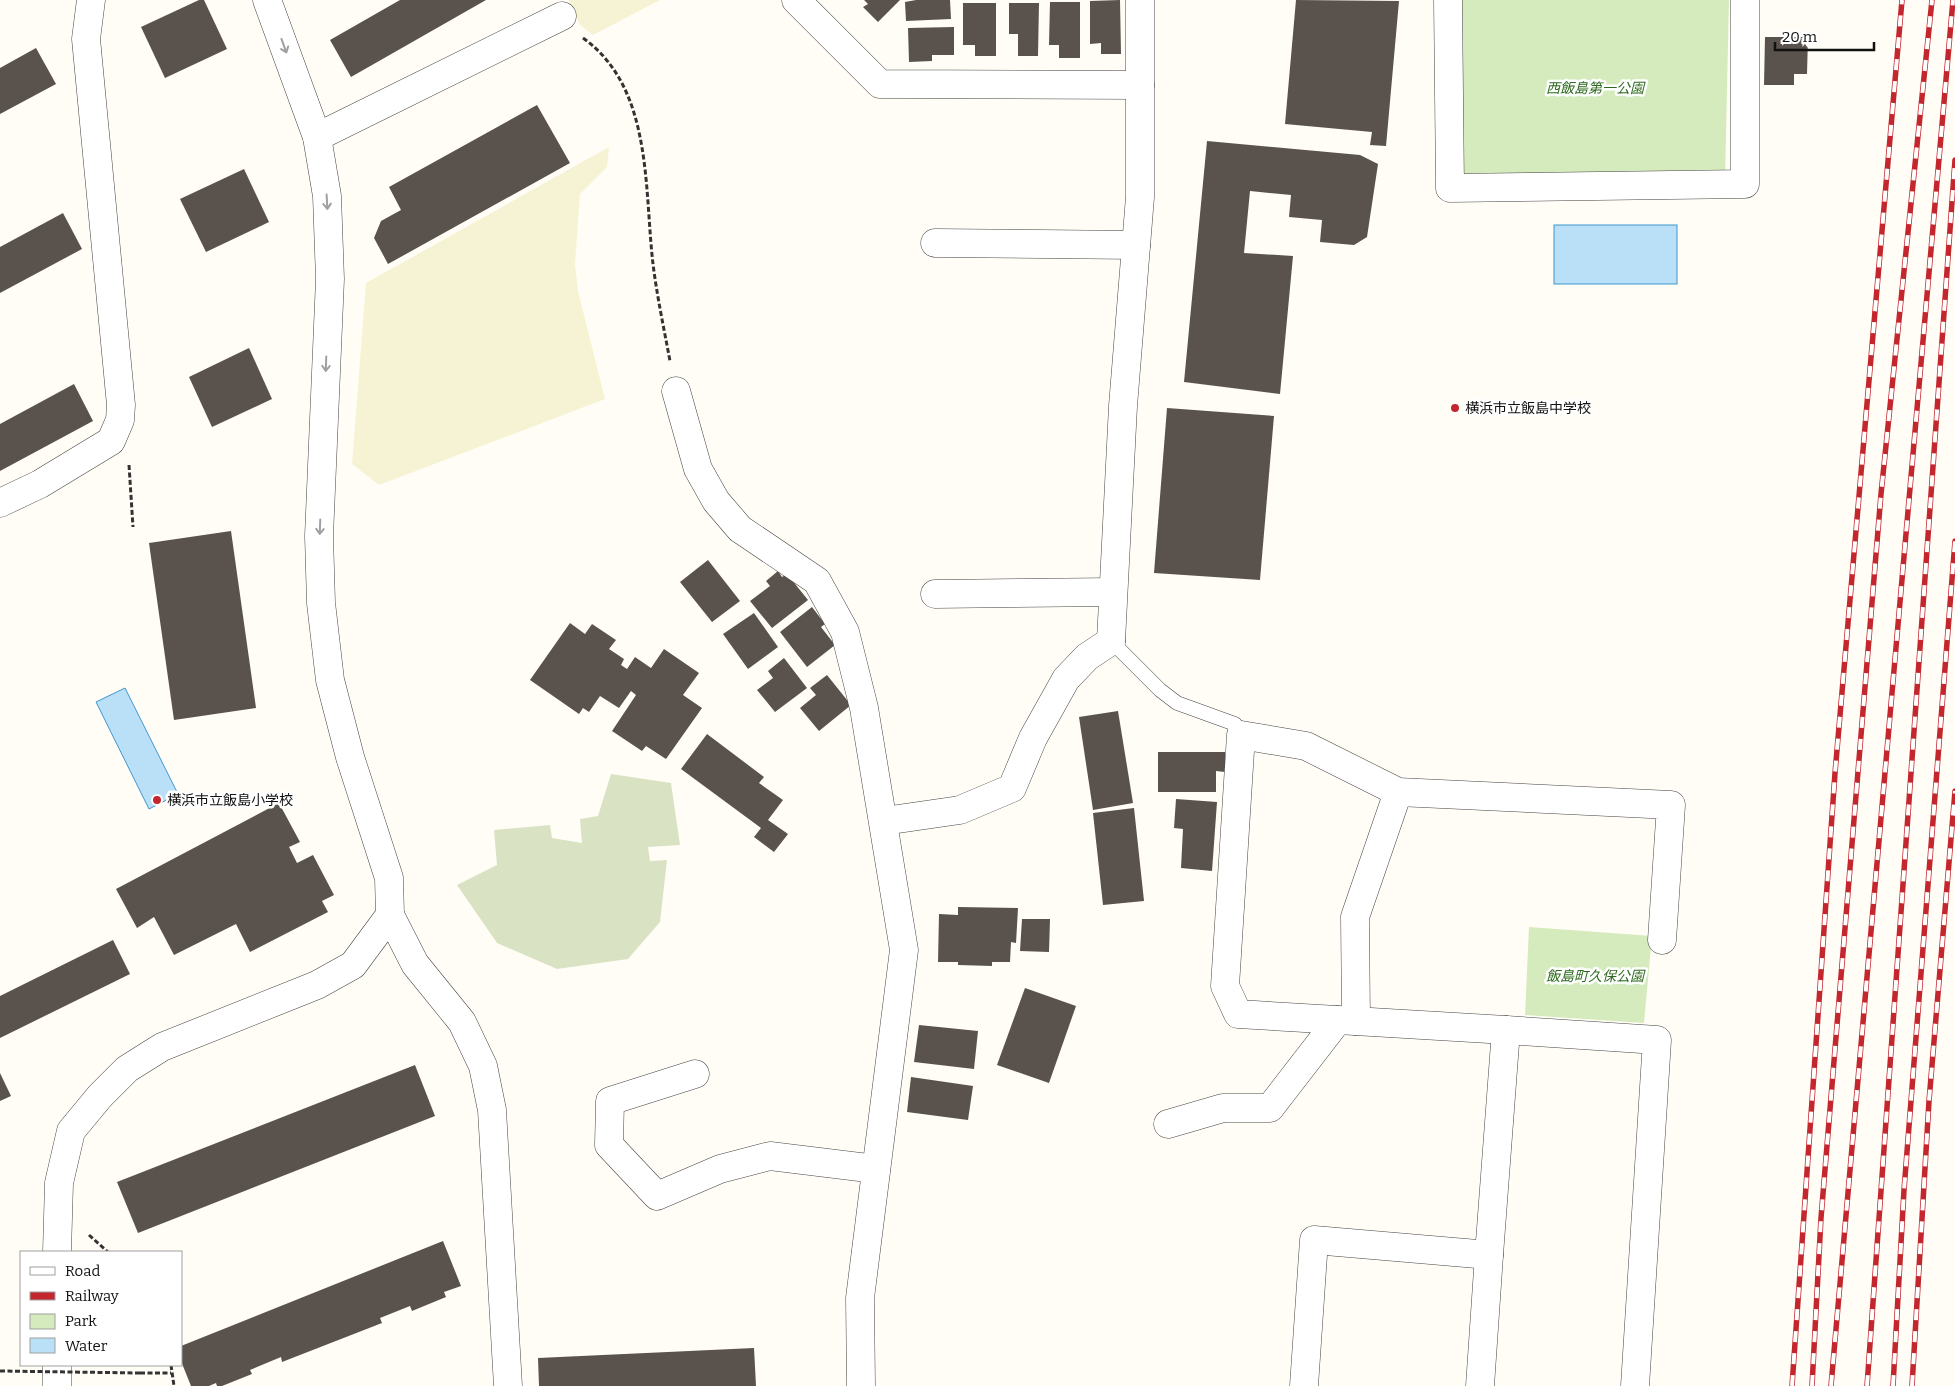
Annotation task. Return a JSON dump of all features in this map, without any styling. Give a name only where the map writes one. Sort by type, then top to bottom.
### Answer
[{"type":"street","points":[[0,503],[40,484],[111,441],[120,420],[121,405],[86,40],[91,0]]},
{"type":"street","points":[[268,0],[317,137],[327,196],[330,279],[319,536],[321,604],[333,690],[350,757],[389,878],[390,915],[416,964],[462,1022],[484,1066],[492,1110],[508,1386]]},
{"type":"street","points":[[796,0],[880,84],[1140,85]]},
{"type":"street","points":[[884,821],[960,810],[1012,788],[1033,738],[1066,678],[1087,657],[1111,642],[1123,406],[1140,197],[1140,0]]},
{"type":"street","points":[[1448,0],[1450,188],[1745,184],[1745,0]]},
{"type":"street","points":[[317,137],[562,16]]},
{"type":"street","points":[[935,243],[1136,245]]},
{"type":"street","points":[[676,391],[698,469],[716,501],[740,528],[817,581],[845,632],[864,708],[904,950],[860,1298],[861,1386]]},
{"type":"street","points":[[935,594],[1114,592]]},
{"type":"street","points":[[1635,1386],[1657,1040],[1238,1014],[1225,986],[1241,735],[1306,746],[1398,792],[1671,805],[1662,940]]},
{"type":"street","points":[[1168,1124],[1223,1108],[1270,1108],[1347,1020],[1355,917],[1398,792]]},
{"type":"street","points":[[58,1251],[59,1182],[70,1131],[100,1096],[128,1069],[162,1047],[317,985],[353,965],[390,915]]},
{"type":"street","points":[[1480,1386],[1506,1030]]},
{"type":"street","points":[[695,1074],[610,1101],[609,1145],[657,1196],[720,1169],[770,1156],[876,1169]]},
{"type":"street","points":[[1304,1386],[1314,1240],[1489,1256]]},
{"type":"street","points":[[58,1366],[58,1386]]},
{"type":"lane","points":[[1111,642],[1160,690],[1177,703],[1235,724],[1241,735]]},
{"type":"path","points":[[562,16],[575,33],[592,45],[615,70],[629,96],[640,142],[649,204],[653,264],[676,391]]},
{"type":"path","points":[[129,458],[133,527]]},
{"type":"path","points":[[87,1233],[107,1251]]},
{"type":"path","points":[[171,1366],[174,1386]]},
{"type":"path","points":[[0,1371],[171,1373]]},
{"type":"shaded area","points":[[568,0],[660,0],[593,35],[580,25]]},
{"type":"shaded area","points":[[609,147],[607,167],[580,194],[575,264],[578,291],[605,399],[379,485],[352,464],[366,283]]},
{"type":"green space","name":"西飯島第一公園","points":[[1461,0],[1729,0],[1725,177],[1463,176]]},
{"type":"green space","points":[[611,774],[671,783],[680,845],[648,847],[650,861],[667,860],[660,922],[628,959],[557,969],[497,943],[457,885],[497,865],[494,830],[550,825],[552,838],[582,843],[580,819],[598,816]]},
{"type":"green space","name":"飯島町久保公園","points":[[1529,927],[1652,936],[1644,1023],[1525,1015]]},
{"type":"water","points":[[1554,225],[1677,225],[1677,284],[1554,284]]},
{"type":"water","points":[[125,688],[178,794],[149,809],[96,702]]},
{"type":"building","points":[[199,0],[204,0],[227,49],[165,78],[141,27]]},
{"type":"building","points":[[400,0],[486,0],[351,77],[330,40]]},
{"type":"building","points":[[864,0],[900,0],[878,22],[863,7],[868,4]]},
{"type":"building","points":[[916,0],[950,0],[951,19],[906,21],[905,2]]},
{"type":"building","points":[[1120,0],[1121,54],[1101,54],[1101,43],[1090,44],[1090,1]]},
{"type":"building","points":[[1296,0],[1399,1],[1386,146],[1370,145],[1372,132],[1285,124]]},
{"type":"building","points":[[1050,2],[1080,2],[1080,58],[1059,58],[1059,45],[1049,45]]},
{"type":"building","points":[[963,3],[996,3],[996,56],[975,56],[975,45],[963,45]]},
{"type":"building","points":[[1009,3],[1039,3],[1038,56],[1018,56],[1018,34],[1009,34]]},
{"type":"building","points":[[954,27],[954,55],[932,55],[932,61],[909,62],[908,28]]},
{"type":"building","points":[[1765,37],[1808,37],[1807,74],[1794,74],[1794,85],[1764,85]]},
{"type":"building","points":[[36,48],[56,84],[0,114],[0,68]]},
{"type":"building","points":[[537,105],[570,163],[388,264],[374,238],[381,221],[401,210],[389,187]]},
{"type":"building","points":[[1207,141],[1360,155],[1378,164],[1367,237],[1354,245],[1320,242],[1322,220],[1289,217],[1291,195],[1250,191],[1244,253],[1293,256],[1280,394],[1184,382]]},
{"type":"building","points":[[244,169],[269,222],[206,252],[180,199]]},
{"type":"building","points":[[63,213],[82,249],[0,293],[0,247]]},
{"type":"building","points":[[249,348],[272,399],[212,427],[189,377]]},
{"type":"building","points":[[74,384],[93,421],[0,471],[0,424]]},
{"type":"building","points":[[1167,408],[1274,416],[1260,580],[1154,573]]},
{"type":"building","points":[[231,531],[256,708],[174,720],[149,543]]},
{"type":"building","points":[[708,560],[740,601],[712,622],[680,582]]},
{"type":"building","points":[[778,571],[782,577],[787,574],[808,600],[772,628],[750,601],[770,586],[766,581]]},
{"type":"building","points":[[812,607],[825,624],[821,627],[835,645],[807,667],[780,632]]},
{"type":"building","points":[[754,613],[778,647],[748,669],[723,634]]},
{"type":"building","points":[[570,623],[585,634],[592,624],[616,640],[609,649],[624,659],[621,665],[627,669],[635,657],[651,668],[664,649],[699,673],[683,695],[702,708],[666,759],[646,746],[642,751],[612,731],[636,695],[631,691],[619,708],[600,696],[589,712],[583,708],[579,714],[530,680]]},
{"type":"building","points":[[784,658],[807,688],[775,712],[757,690],[773,678],[768,671]]},
{"type":"building","points":[[827,675],[851,705],[819,731],[800,708],[816,695],[810,688]]},
{"type":"building","points":[[1118,711],[1133,803],[1093,810],[1079,717]]},
{"type":"building","points":[[707,734],[764,777],[759,783],[783,800],[768,820],[788,834],[774,852],[754,837],[761,828],[681,769]]},
{"type":"building","points":[[1158,752],[1225,752],[1225,772],[1216,771],[1216,792],[1158,792]]},
{"type":"building","points":[[1176,799],[1217,802],[1212,871],[1181,868],[1183,829],[1174,828]]},
{"type":"building","points":[[279,803],[300,842],[289,847],[297,863],[313,855],[334,895],[322,901],[328,912],[250,952],[236,924],[174,955],[154,917],[137,928],[116,889]]},
{"type":"building","points":[[1134,808],[1144,901],[1103,905],[1093,813]]},
{"type":"building","points":[[958,907],[1018,908],[1016,943],[1011,942],[1010,962],[992,962],[992,966],[958,965],[958,962],[938,962],[939,914],[958,915]]},
{"type":"building","points":[[1022,919],[1050,919],[1049,952],[1020,951]]},
{"type":"building","points":[[113,940],[130,974],[0,1038],[0,996]]},
{"type":"building","points":[[1025,988],[1076,1006],[1049,1083],[997,1065]]},
{"type":"building","points":[[919,1025],[978,1031],[974,1069],[914,1062]]},
{"type":"building","points":[[415,1065],[435,1116],[138,1233],[117,1182]]},
{"type":"building","points":[[0,1073],[11,1096],[0,1101]]},
{"type":"building","points":[[911,1077],[973,1086],[968,1120],[907,1112]]},
{"type":"building","points":[[443,1241],[461,1286],[444,1292],[446,1297],[412,1311],[410,1306],[380,1318],[382,1323],[282,1362],[281,1357],[250,1370],[252,1374],[222,1386],[217,1386],[216,1383],[209,1386],[191,1386],[182,1364],[182,1346]]},
{"type":"building","points":[[754,1348],[756,1386],[539,1386],[538,1358]]},
{"type":"railway","points":[[1792,1386],[1835,773],[1902,0]]},
{"type":"railway","points":[[1812,1386],[1821,1218],[1881,494],[1932,0]]},
{"type":"railway","points":[[1831,1386],[1953,0]]},
{"type":"railway","points":[[1867,1386],[1955,160]]},
{"type":"railway","points":[[1893,1386],[1904,1190],[1955,541]]},
{"type":"railway","points":[[1912,1386],[1929,1101],[1955,791]]},
{"type":"place","name":"横浜市立飯島中学校","points":[[1455,408]]},
{"type":"place","name":"横浜市立飯島小学校","points":[[157,800]]}]
